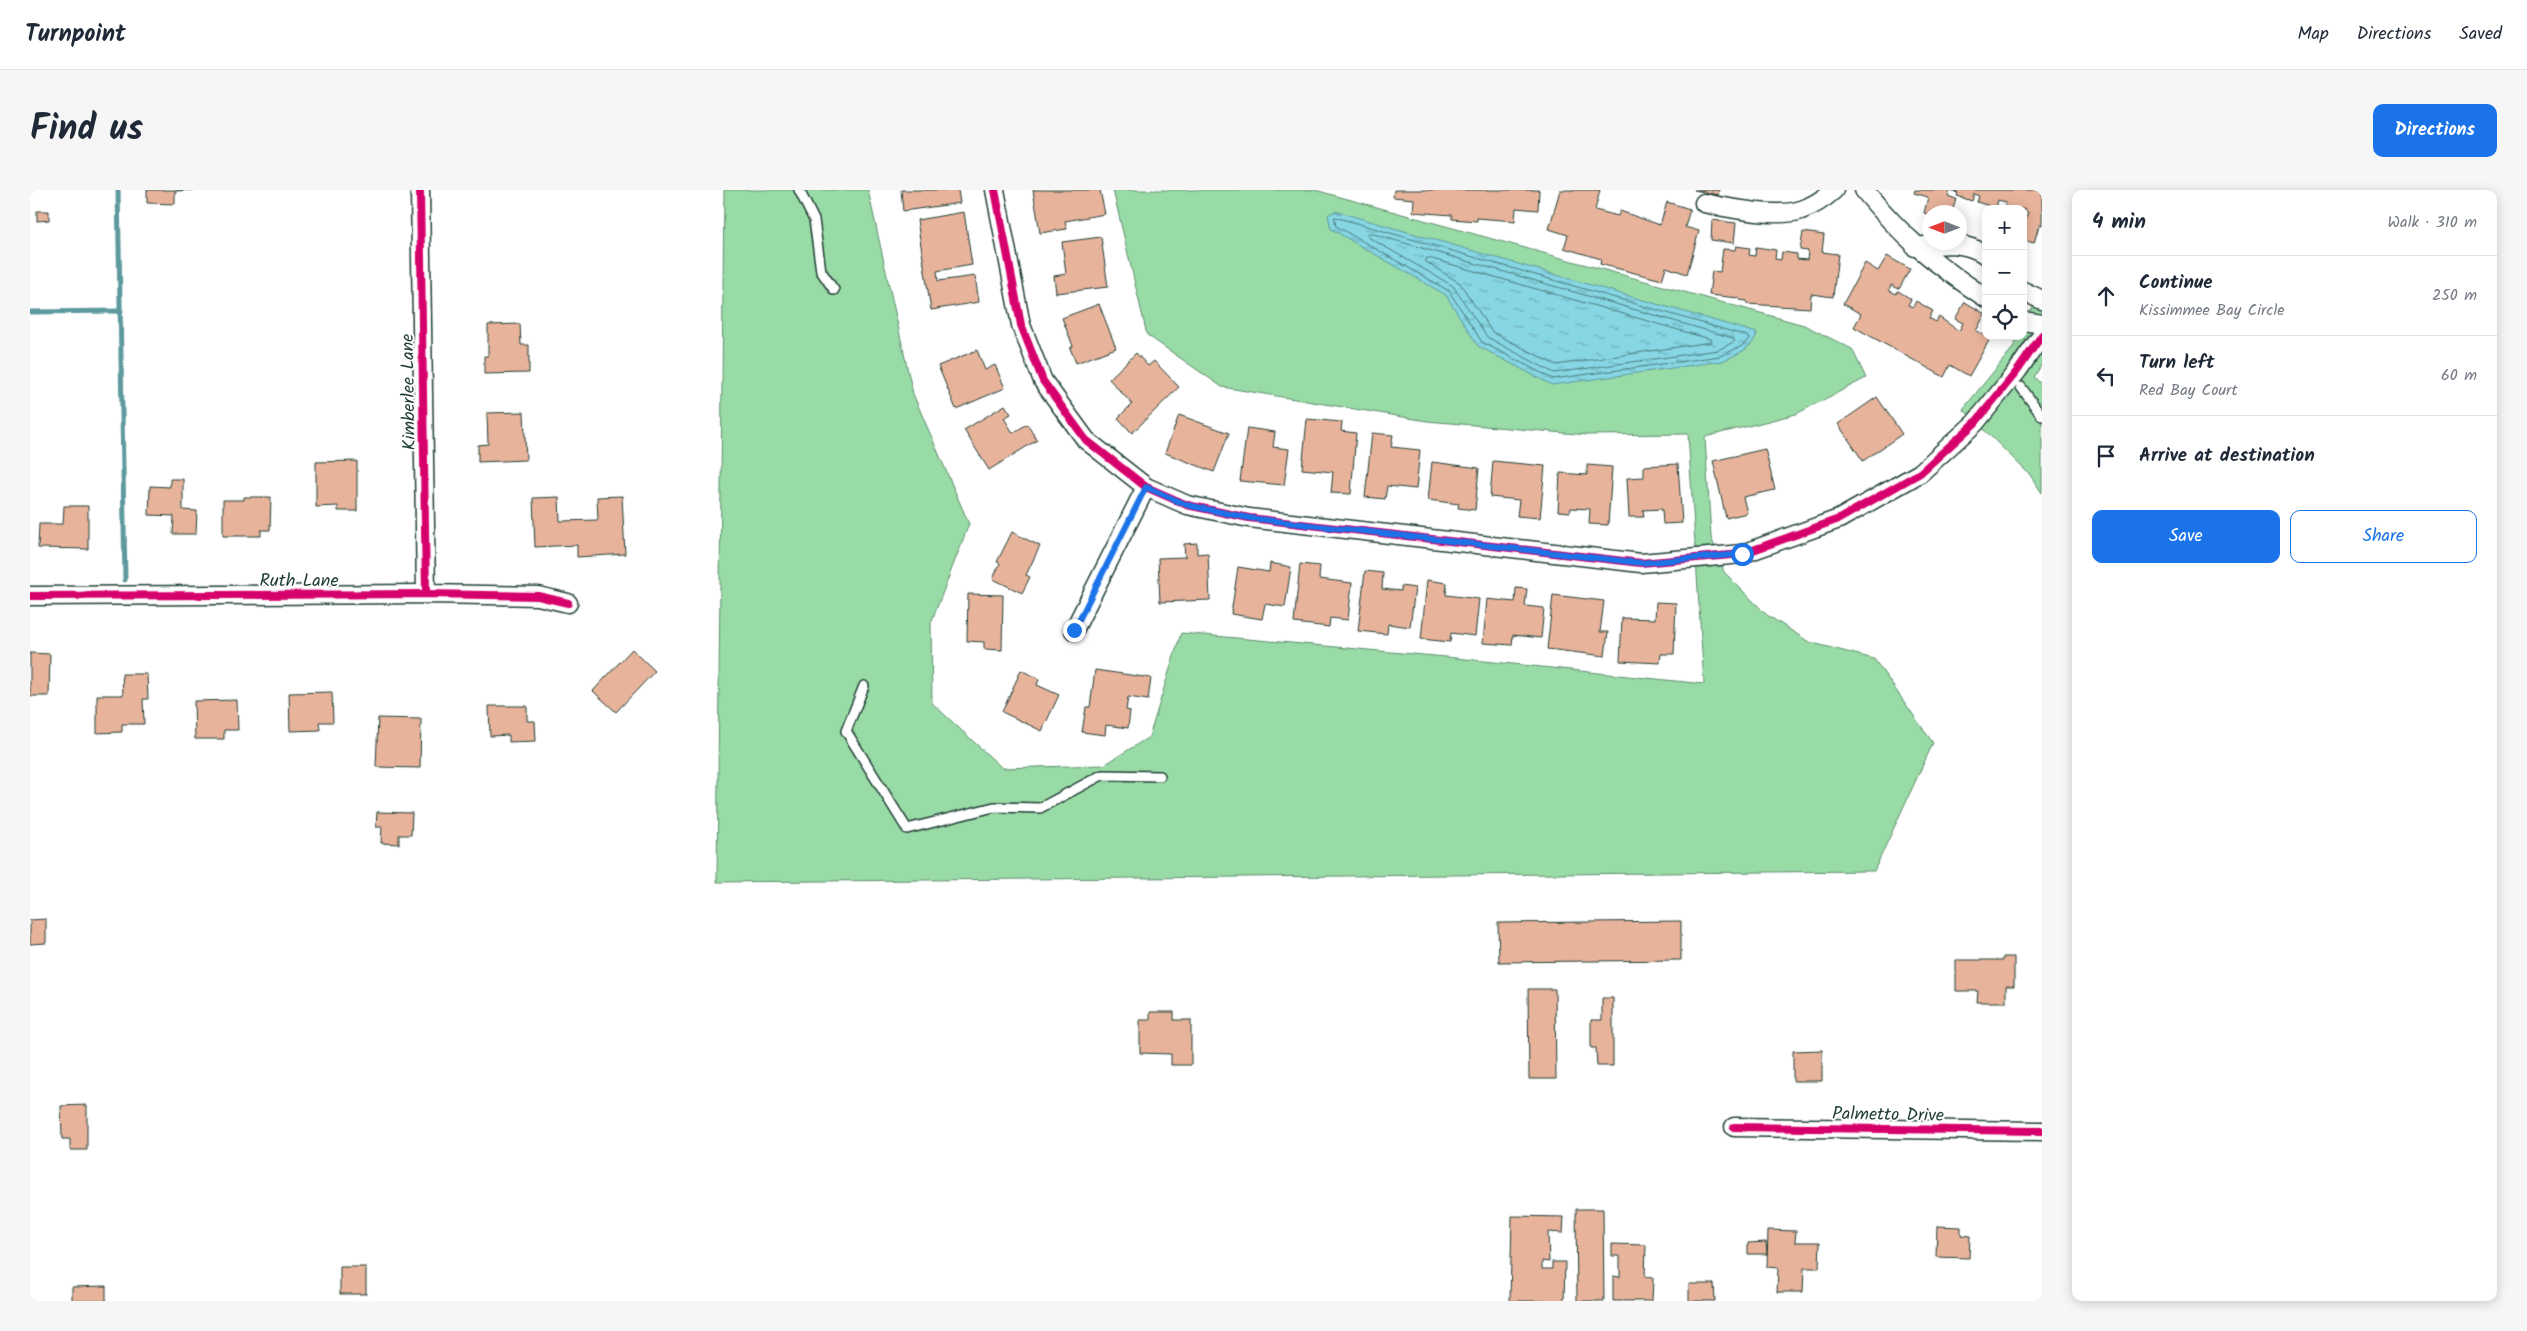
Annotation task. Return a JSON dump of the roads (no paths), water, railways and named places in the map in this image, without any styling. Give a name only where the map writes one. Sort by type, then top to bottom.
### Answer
[{"type":"street","name":"Kimberlee Lane","points":[[420,190],[426,594]]},
{"type":"street","points":[[995,190],[1021,325],[1042,381],[1086,440],[1146,487],[1187,505],[1249,518],[1641,563],[1742,554],[1839,520],[1920,473],[1974,423],[2018,370],[2042,335]]},
{"type":"street","points":[[1704,203],[1767,212],[1800,211],[1824,198],[1834,190]]},
{"type":"street","points":[[1864,190],[1915,247],[1941,268],[1982,295]]},
{"type":"street","points":[[1915,247],[1955,243],[1982,253]]},
{"type":"street","points":[[2027,294],[2042,300]]},
{"type":"street","points":[[2027,322],[2042,324]]},
{"type":"street","points":[[1074,630],[1146,487]]},
{"type":"street","name":"Ruth Lane","points":[[30,596],[426,594],[538,596],[568,603]]},
{"type":"street","name":"Palmetto Drive","points":[[1734,1127],[2042,1131]]},
{"type":"lane","points":[[799,190],[814,220],[821,271],[834,290]]},
{"type":"lane","points":[[2021,387],[2042,416]]},
{"type":"lane","points":[[864,686],[846,731],[907,829],[994,807],[1040,808],[1102,775],[1160,776]]},
{"type":"water","points":[[1335,211],[1757,333],[1755,339],[1748,347],[1722,361],[1552,385],[1478,346],[1446,295],[1331,229],[1328,215]]},
{"type":"waterway","points":[[118,190],[125,580]]},
{"type":"waterway","points":[[30,312],[121,311]]}]
